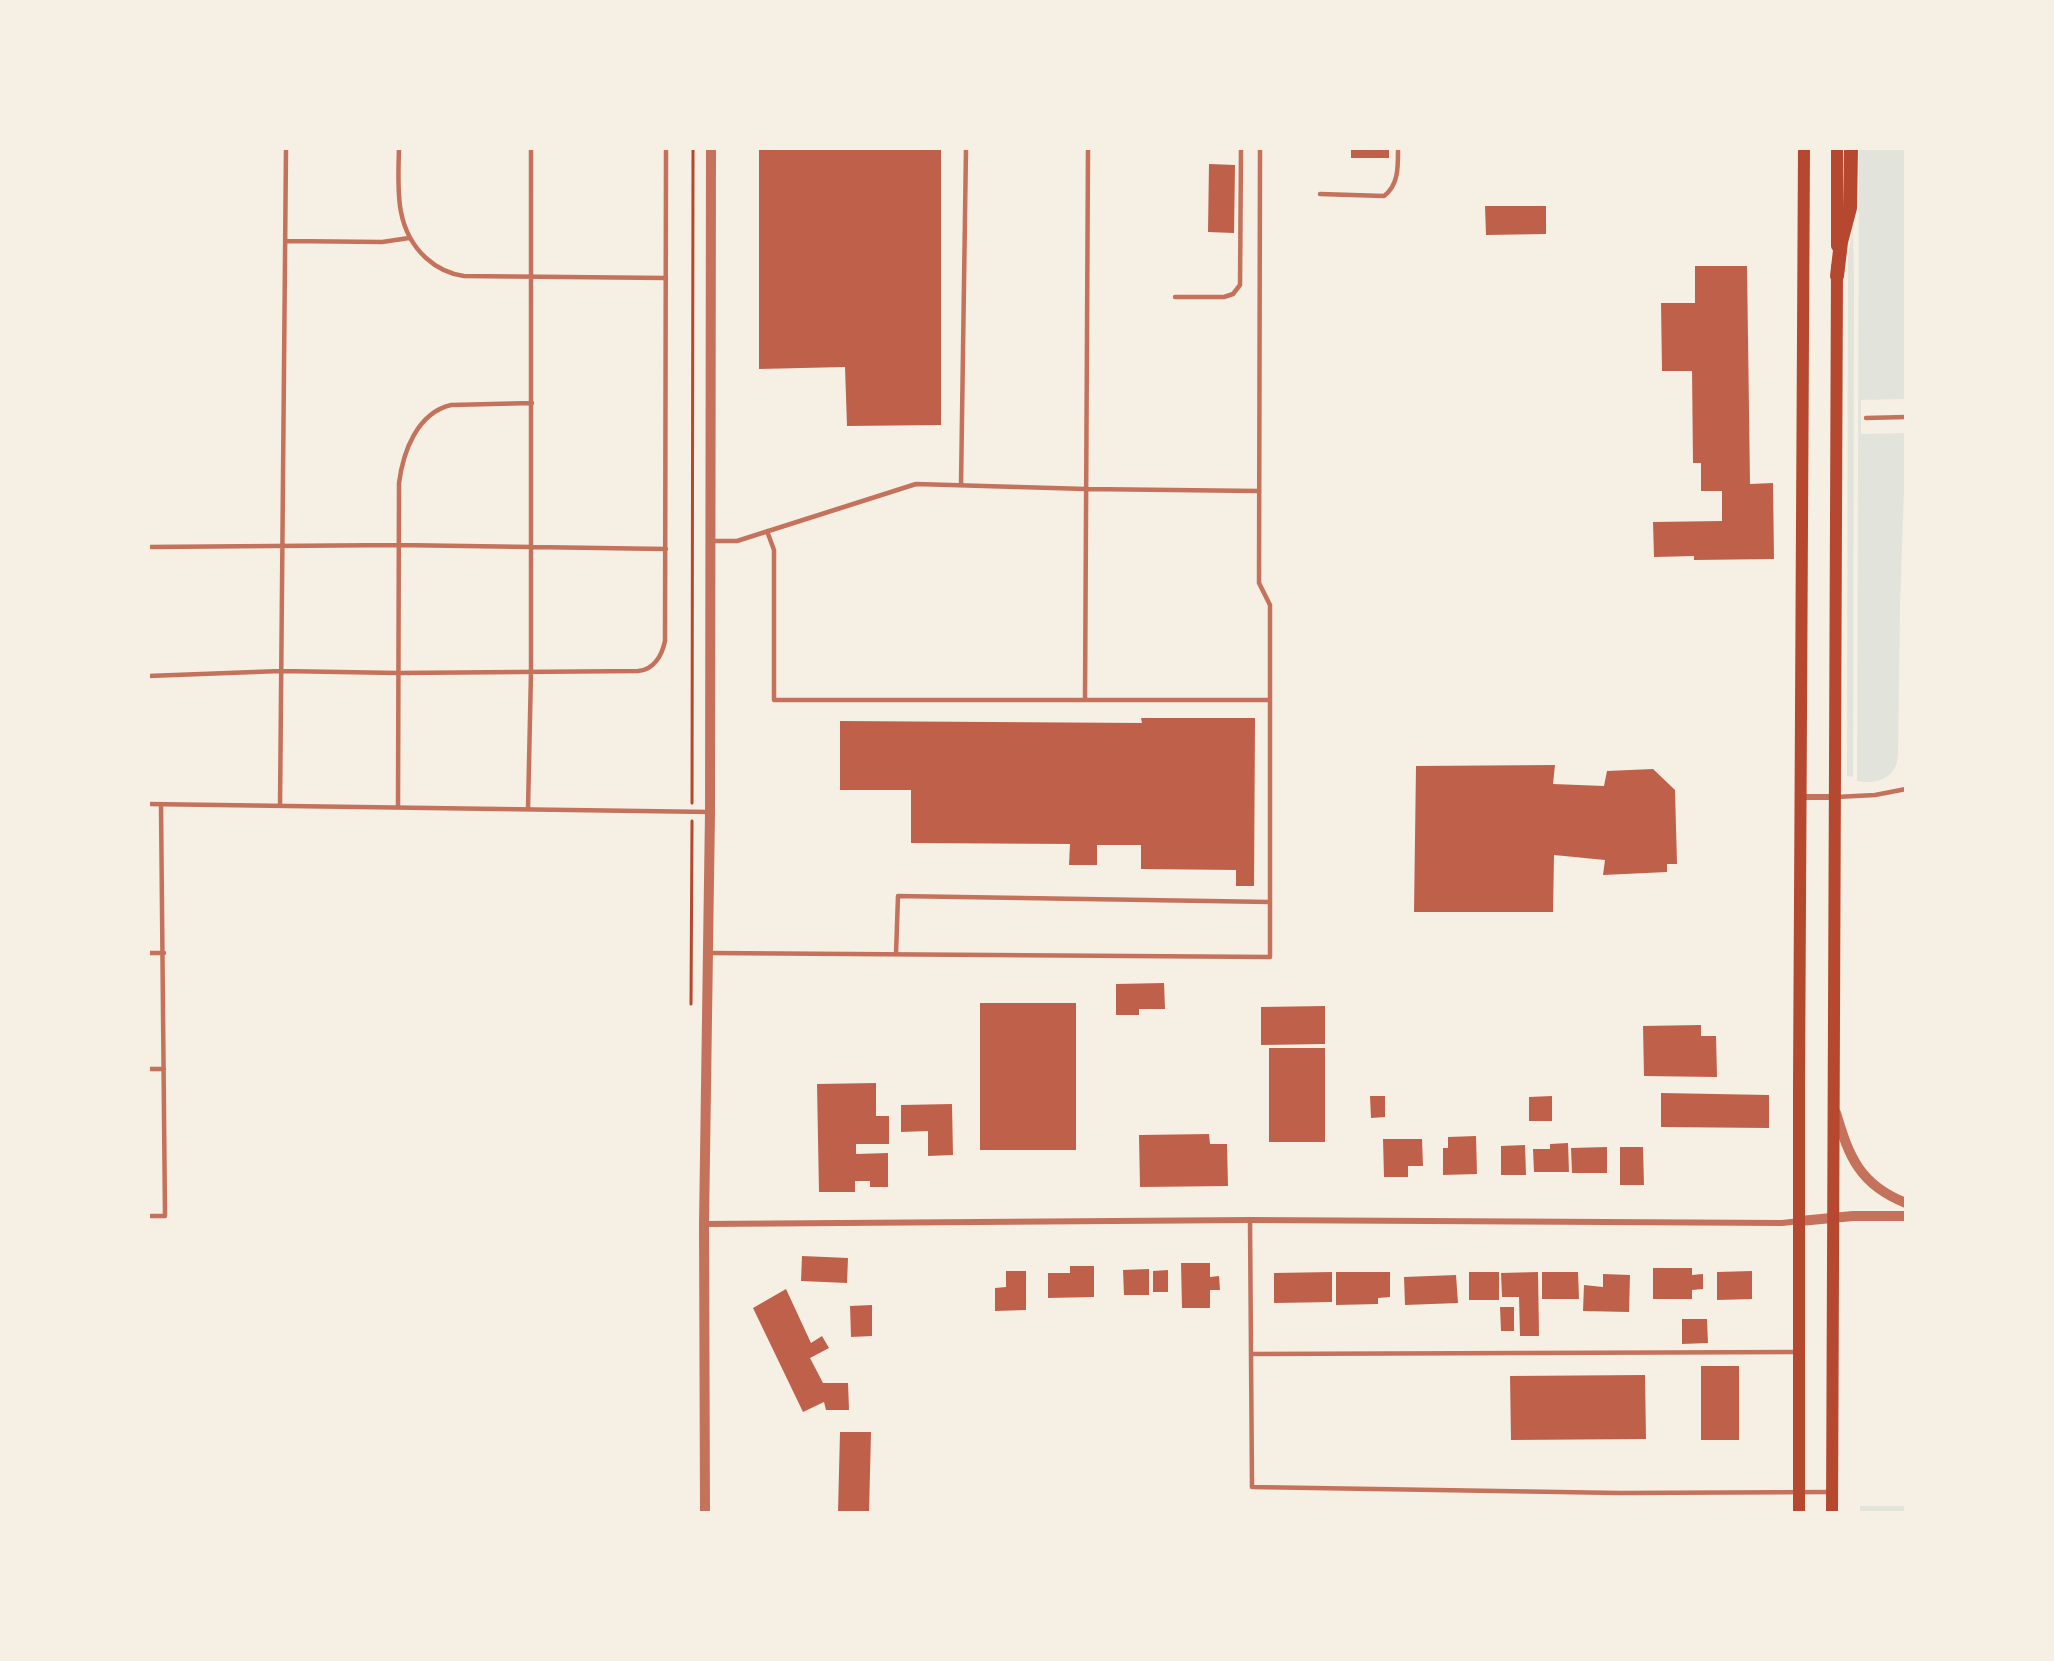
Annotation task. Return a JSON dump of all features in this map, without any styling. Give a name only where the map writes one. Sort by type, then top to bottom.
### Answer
[{"type":"main road","points":[[1799,1512],[1804,148]]},
{"type":"main road","points":[[1833,1512],[1837,148]]},
{"type":"main road","points":[[1837,276],[1841,242],[1850,208],[1851,148]]},
{"type":"street","points":[[705,1512],[704,1224],[710,812],[711,148]]},
{"type":"street","points":[[1800,797],[1836,797]]},
{"type":"street","points":[[1833,1101],[1847,1148],[1866,1179],[1888,1196],[1905,1203]]},
{"type":"street","points":[[704,1224],[1250,1220],[1782,1223],[1833,1218],[1905,1216]]},
{"type":"lane","points":[[280,806],[286,148]]},
{"type":"lane","points":[[399,148],[399,206],[405,229],[422,254],[432,263],[454,274],[666,278]]},
{"type":"lane","points":[[528,809],[531,672],[531,148]]},
{"type":"lane","points":[[148,675],[281,671],[398,673],[638,671],[649,668],[655,663],[663,650],[664,641],[666,549],[666,148]]},
{"type":"lane","points":[[961,485],[966,148]]},
{"type":"lane","points":[[1085,700],[1088,148]]},
{"type":"lane","points":[[1175,297],[1224,297],[1233,294],[1240,285],[1241,148]]},
{"type":"lane","points":[[708,953],[1270,957],[1270,605],[1259,583],[1260,148]]},
{"type":"lane","points":[[1320,194],[1384,196],[1392,190],[1395,181],[1398,148]]},
{"type":"lane","points":[[286,242],[382,242],[409,238]]},
{"type":"lane","points":[[398,807],[398,545],[401,468],[413,438],[431,413],[440,408],[451,405],[532,403]]},
{"type":"lane","points":[[1866,418],[1905,417]]},
{"type":"lane","points":[[709,541],[737,541],[916,484],[1086,489],[1259,490]]},
{"type":"lane","points":[[767,531],[774,550],[774,700],[1270,700]]},
{"type":"lane","points":[[148,547],[398,545],[666,549]]},
{"type":"lane","points":[[1836,797],[1875,795],[1905,789]]},
{"type":"lane","points":[[148,804],[710,812]]},
{"type":"lane","points":[[148,1216],[165,1216],[161,805]]},
{"type":"lane","points":[[896,954],[898,896],[1270,902]]},
{"type":"lane","points":[[148,953],[164,953]]},
{"type":"lane","points":[[148,1069],[164,1069]]},
{"type":"lane","points":[[1250,1220],[1252,1487],[1620,1493],[1833,1492]]},
{"type":"lane","points":[[1251,1354],[1799,1352]]},
{"type":"path","points":[[691,1012],[693,148]]},
{"type":"shaded area","points":[[1859,149],[1906,149],[1905,399],[1861,400],[1861,434],[1906,433],[1898,756],[1894,770],[1889,775],[1872,782],[1857,781]]},
{"type":"shaded area","points":[[1853,228],[1853,777],[1847,776],[1848,256]]},
{"type":"shaded area","points":[[1860,1506],[1905,1506],[1905,1512],[1860,1512]]},
{"type":"building","points":[[759,148],[941,148],[941,425],[847,426],[845,367],[759,369]]},
{"type":"building","points":[[1351,148],[1389,148],[1389,158],[1351,158]]},
{"type":"building","points":[[1209,164],[1235,165],[1234,233],[1208,232]]},
{"type":"building","points":[[1485,206],[1546,206],[1546,234],[1486,235]]},
{"type":"building","points":[[1695,266],[1747,266],[1750,484],[1773,483],[1774,559],[1694,560],[1694,556],[1654,557],[1653,522],[1722,521],[1722,491],[1701,491],[1701,463],[1693,463],[1692,371],[1662,371],[1661,303],[1695,303]]},
{"type":"building","points":[[1141,718],[1255,718],[1254,886],[1236,886],[1236,870],[1141,869],[1141,845],[1097,845],[1097,865],[1069,865],[1070,844],[911,843],[911,790],[840,790],[840,721],[1142,723]]},
{"type":"building","points":[[1555,765],[1553,784],[1604,786],[1607,771],[1653,769],[1675,790],[1677,864],[1667,864],[1667,872],[1603,875],[1605,860],[1554,855],[1553,912],[1414,912],[1416,766]]},
{"type":"building","points":[[1164,983],[1165,1009],[1139,1009],[1139,1015],[1116,1015],[1116,984]]},
{"type":"building","points":[[980,1003],[1076,1003],[1076,1150],[980,1150]]},
{"type":"building","points":[[1325,1006],[1325,1044],[1261,1045],[1261,1007]]},
{"type":"building","points":[[1701,1025],[1701,1036],[1716,1036],[1717,1077],[1644,1076],[1643,1026]]},
{"type":"building","points":[[1269,1048],[1325,1048],[1325,1142],[1269,1142]]},
{"type":"building","points":[[876,1083],[876,1116],[889,1116],[889,1144],[856,1144],[856,1154],[888,1153],[888,1187],[870,1187],[870,1181],[855,1181],[855,1192],[819,1192],[817,1084]]},
{"type":"building","points":[[1661,1093],[1769,1095],[1769,1128],[1661,1127]]},
{"type":"building","points":[[1370,1096],[1385,1096],[1385,1117],[1371,1118]]},
{"type":"building","points":[[1552,1096],[1552,1121],[1529,1121],[1529,1097]]},
{"type":"building","points":[[952,1104],[953,1155],[928,1156],[928,1131],[901,1132],[901,1105]]},
{"type":"building","points":[[1209,1134],[1210,1144],[1227,1144],[1228,1186],[1140,1187],[1139,1135]]},
{"type":"building","points":[[1476,1136],[1477,1174],[1443,1175],[1443,1148],[1448,1148],[1448,1137]]},
{"type":"building","points":[[1383,1139],[1422,1139],[1423,1166],[1408,1166],[1408,1177],[1384,1177]]},
{"type":"building","points":[[1568,1143],[1569,1172],[1534,1172],[1533,1149],[1550,1149],[1550,1144]]},
{"type":"building","points":[[1525,1145],[1526,1175],[1501,1175],[1501,1146]]},
{"type":"building","points":[[1607,1147],[1607,1173],[1572,1173],[1571,1148]]},
{"type":"building","points":[[1620,1147],[1643,1147],[1644,1185],[1620,1185]]},
{"type":"building","points":[[802,1256],[848,1258],[847,1283],[801,1281]]},
{"type":"building","points":[[1181,1263],[1210,1263],[1210,1277],[1219,1276],[1220,1290],[1210,1290],[1210,1308],[1182,1308]]},
{"type":"building","points":[[1070,1266],[1094,1266],[1094,1297],[1048,1298],[1048,1273],[1070,1273]]},
{"type":"building","points":[[1653,1268],[1692,1268],[1692,1275],[1703,1274],[1703,1289],[1692,1290],[1692,1299],[1653,1299]]},
{"type":"building","points":[[1149,1269],[1149,1295],[1124,1295],[1123,1270]]},
{"type":"building","points":[[1168,1270],[1168,1292],[1153,1292],[1153,1271]]},
{"type":"building","points":[[1006,1271],[1026,1271],[1026,1310],[995,1311],[995,1288],[1006,1287]]},
{"type":"building","points":[[1752,1271],[1752,1299],[1717,1300],[1717,1272]]},
{"type":"building","points":[[1332,1272],[1332,1302],[1274,1303],[1274,1273]]},
{"type":"building","points":[[1336,1272],[1390,1272],[1390,1297],[1378,1298],[1378,1304],[1336,1305]]},
{"type":"building","points":[[1469,1272],[1499,1272],[1499,1300],[1469,1300]]},
{"type":"building","points":[[1538,1272],[1539,1336],[1520,1336],[1519,1297],[1502,1297],[1501,1273]]},
{"type":"building","points":[[1542,1272],[1578,1272],[1579,1299],[1542,1299]]},
{"type":"building","points":[[1603,1274],[1630,1275],[1629,1312],[1583,1311],[1584,1285],[1603,1287]]},
{"type":"building","points":[[1456,1275],[1458,1303],[1405,1305],[1404,1277]]},
{"type":"building","points":[[786,1289],[811,1343],[822,1336],[829,1348],[810,1358],[823,1383],[848,1383],[849,1410],[826,1410],[824,1402],[803,1412],[753,1308]]},
{"type":"building","points":[[872,1305],[872,1336],[851,1337],[850,1306]]},
{"type":"building","points":[[1500,1307],[1514,1307],[1514,1331],[1501,1331]]},
{"type":"building","points":[[1682,1319],[1707,1319],[1708,1343],[1682,1344]]},
{"type":"building","points":[[1701,1366],[1739,1366],[1739,1440],[1701,1440]]},
{"type":"building","points":[[1645,1375],[1646,1439],[1511,1440],[1510,1376]]},
{"type":"building","points":[[840,1432],[871,1432],[869,1512],[838,1512]]}]
